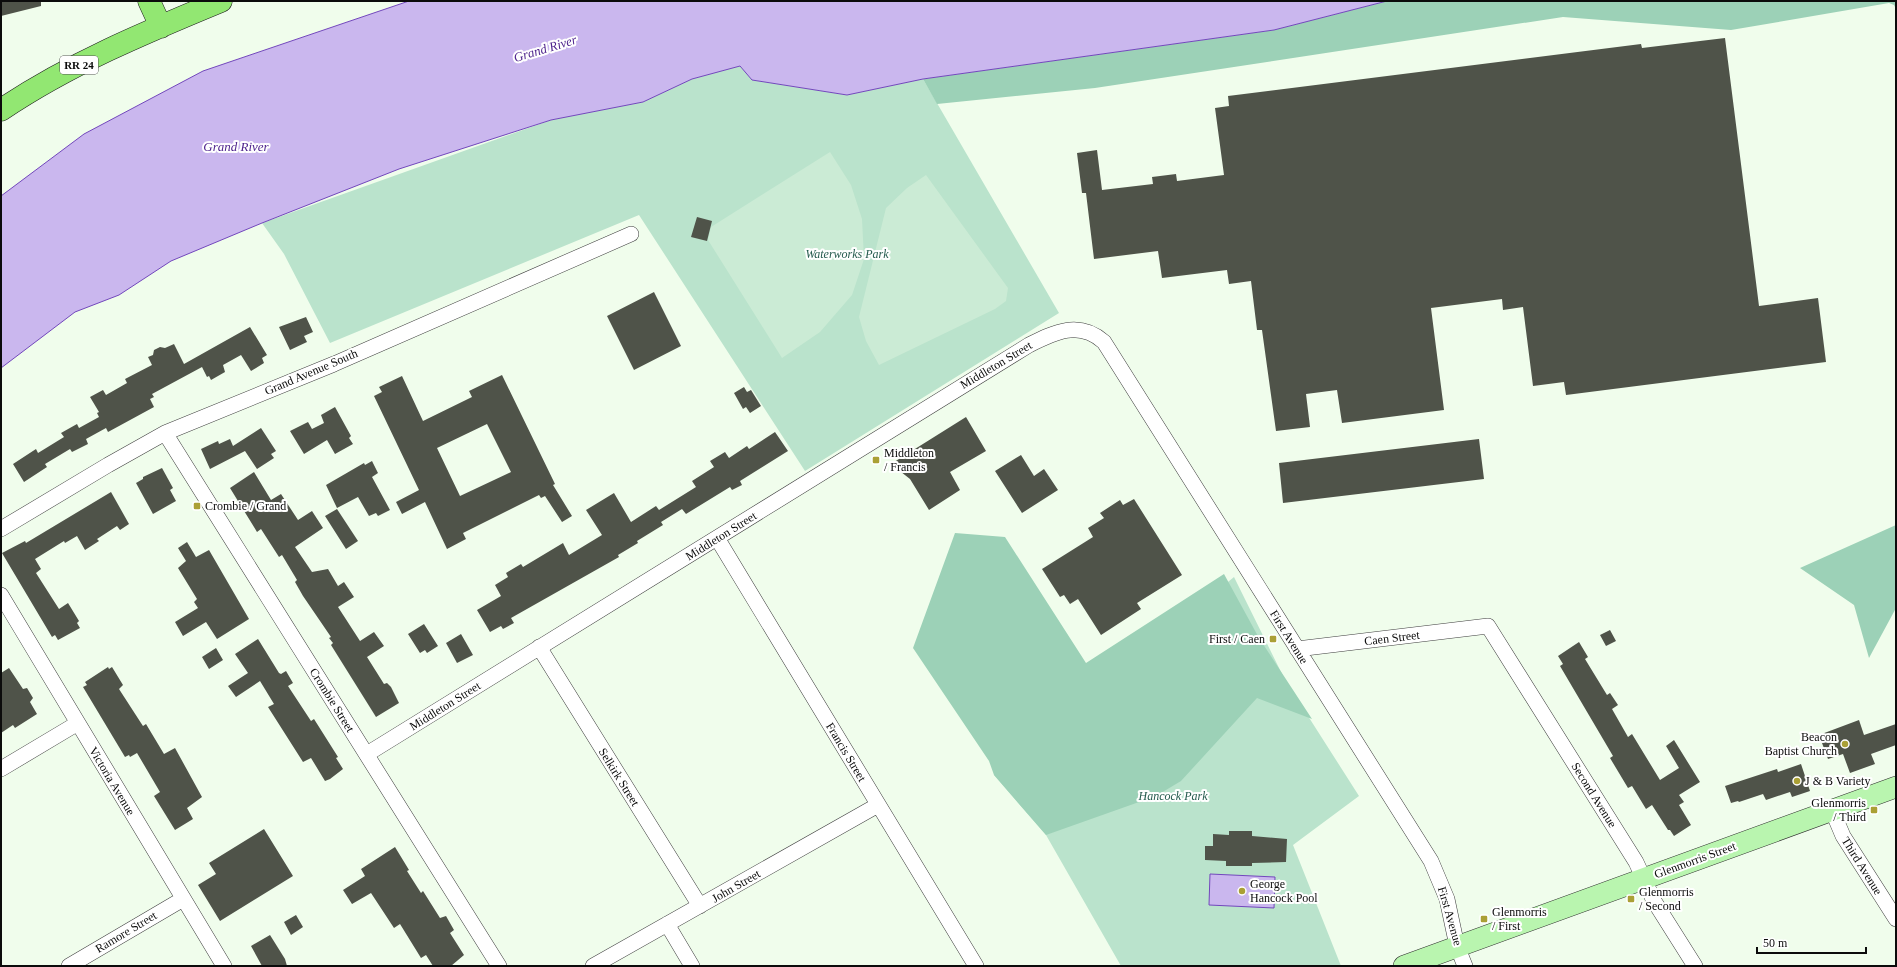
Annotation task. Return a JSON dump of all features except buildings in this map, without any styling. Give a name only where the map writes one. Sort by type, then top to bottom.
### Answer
[{"type":"main road","points":[[148,1],[161,27]]},
{"type":"main road","name":"RR 24","points":[[1,110],[28,92],[67,70],[221,1]]},
{"type":"street","name":"Grand Avenue South","points":[[1,529],[165,433],[334,364],[631,234]]},
{"type":"street","name":"Middleton Street","points":[[367,754],[1029,345],[1060,332],[1080,330]]},
{"type":"street","name":"First Avenue","points":[[1080,330],[1087,330],[1104,342],[1431,861],[1447,899],[1458,946],[1465,966]]},
{"type":"street","name":"Crombie Street","points":[[165,433],[499,966]]},
{"type":"street","name":"Francis Street","points":[[716,538],[976,966]]},
{"type":"street","name":"Victoria Avenue","points":[[1,595],[224,966]]},
{"type":"street","name":"Caen Street","points":[[1297,649],[1488,626]]},
{"type":"street","name":"Second Avenue","points":[[1488,626],[1636,862],[1654,901],[1695,966]]},
{"type":"street","name":"Selkirk Street","points":[[539,647],[700,906]]},
{"type":"street","points":[[1,769],[78,723]]},
{"type":"street","name":"Glenmorris Street","points":[[1404,966],[1896,787]]},
{"type":"street","name":"John Street","points":[[594,966],[878,805]]},
{"type":"street","name":"Third Avenue","points":[[1832,810],[1843,836],[1896,920]]},
{"type":"street","name":"Ramore Street","points":[[69,966],[183,899]]},
{"type":"street","points":[[667,924],[692,966]]},
{"type":"green space","points":[[1387,1],[1896,1],[1896,9],[1894,5],[1889,3],[1731,30],[1563,17],[1095,88],[937,104],[923,79],[1274,30]]},
{"type":"green space","name":"Waterworks Park","points":[[740,66],[752,80],[847,95],[923,79],[1059,313],[805,471],[639,215],[330,343],[284,254],[262,223],[551,120],[643,102],[692,79]]},
{"type":"green space","points":[[830,152],[851,185],[862,219],[864,259],[852,295],[820,332],[782,358],[708,240],[711,227]]},
{"type":"green space","points":[[926,175],[1008,288],[1006,301],[995,309],[879,365],[866,341],[859,317],[886,208],[907,188]]},
{"type":"green space","points":[[1896,525],[1896,608],[1869,658],[1854,605],[1800,568]]},
{"type":"green space","points":[[955,533],[1005,537],[1086,663],[1224,574],[1259,638],[1312,719],[1257,698],[1181,781],[1156,796],[1046,835],[994,775],[989,761],[913,648]]},
{"type":"green space","name":"Hancock Park","points":[[1234,577],[1285,680],[1359,796],[1293,845],[1341,966],[1121,966],[1046,835],[994,775]]},
{"type":"water","name":"Grand River","points":[[409,1],[1387,1],[1274,30],[923,79],[847,95],[752,80],[740,66],[692,79],[643,102],[551,120],[399,169],[262,223],[171,261],[119,295],[75,312],[1,368],[1,196],[84,134],[203,71]]},
{"type":"water","name":"George Hancock Pool","points":[[1210,874],[1275,877],[1274,908],[1209,905]]},
{"type":"place","name":"Middleton / Francis","points":[[876,460]]},
{"type":"place","name":"Crombie / Grand","points":[[197,506]]},
{"type":"place","name":"First / Caen","points":[[1273,639]]},
{"type":"place","name":"Beacon Baptist Church","points":[[1845,744]]},
{"type":"place","name":"J & B Variety","points":[[1797,781]]},
{"type":"place","name":"Glenmorris / Third","points":[[1874,810]]},
{"type":"place","name":"George Hancock Pool","points":[[1242,891]]},
{"type":"place","name":"Glenmorris / Second","points":[[1631,899]]},
{"type":"place","name":"Glenmorris / First","points":[[1484,919]]}]
